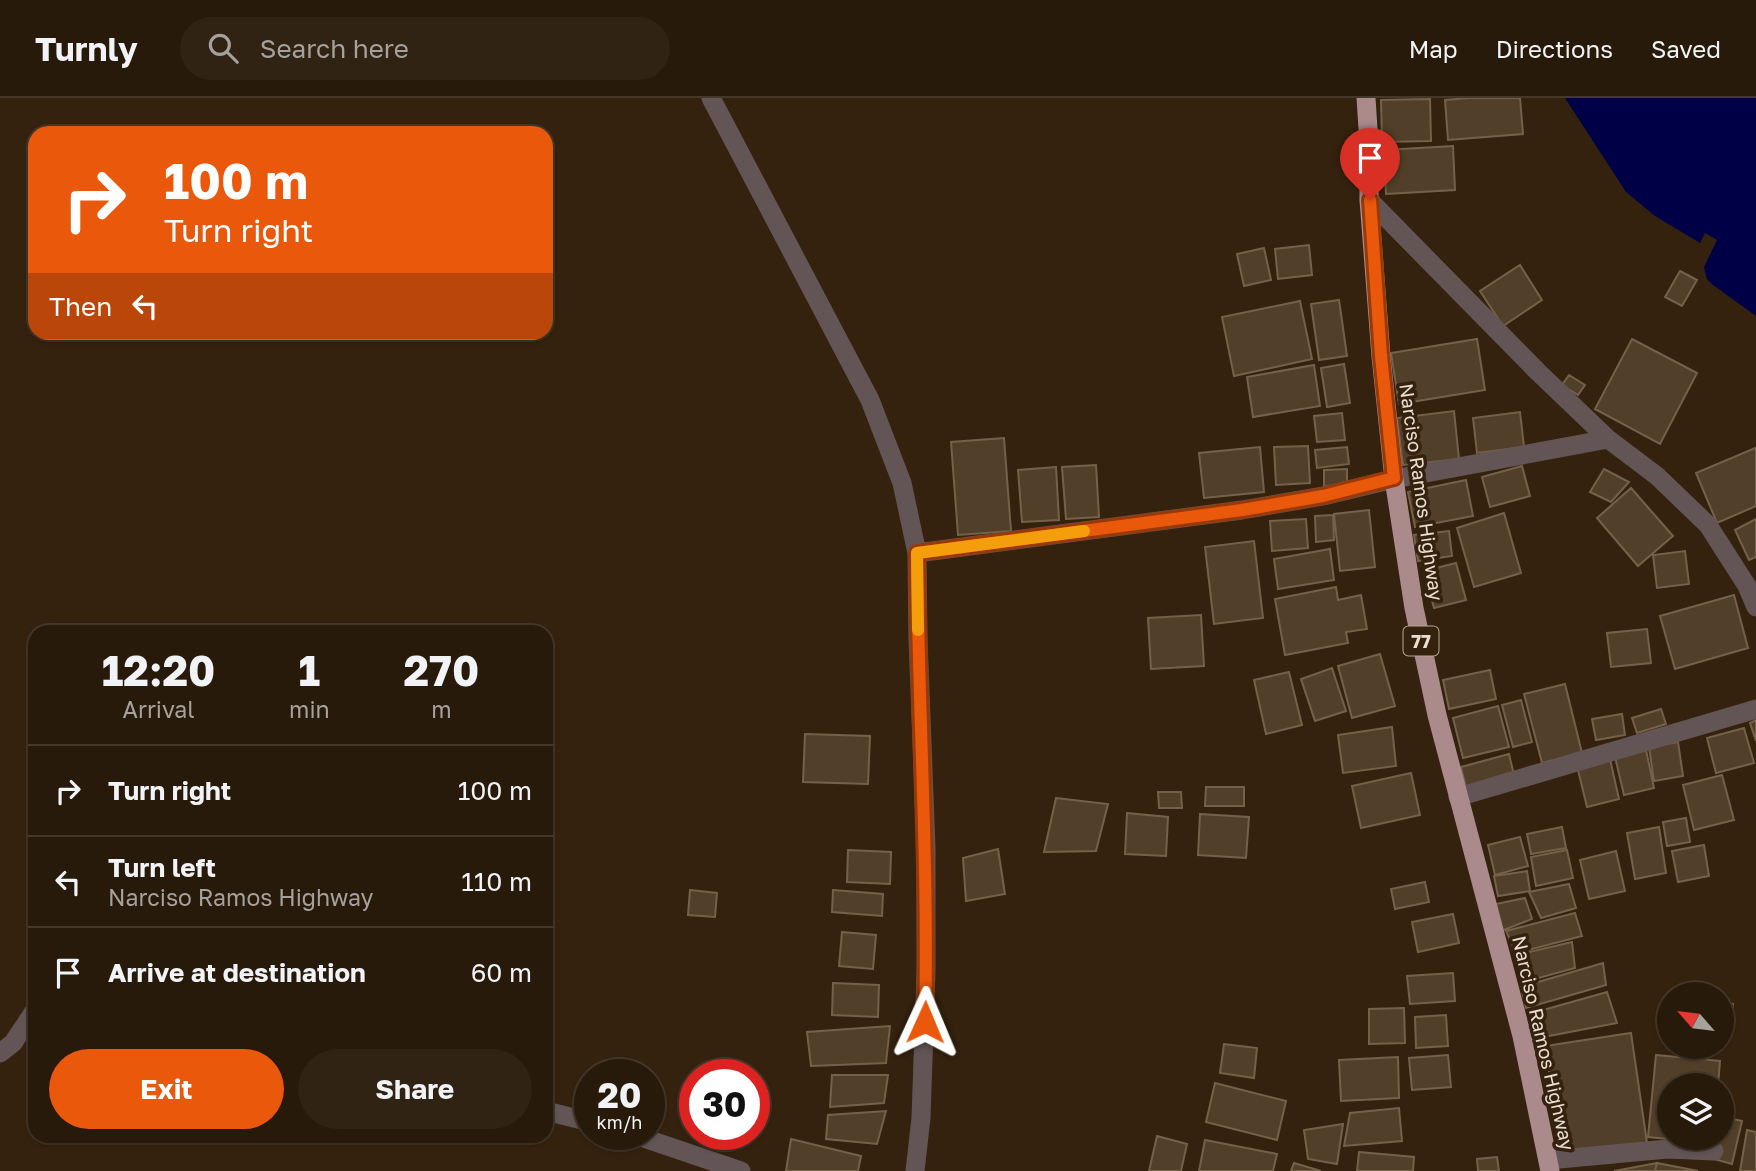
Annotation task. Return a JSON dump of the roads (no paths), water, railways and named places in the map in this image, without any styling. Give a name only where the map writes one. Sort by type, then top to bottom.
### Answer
[{"type":"highway","name":"Narciso Ramos Highway","points":[[1366,98],[1381,356],[1394,478],[1415,607],[1437,715],[1522,1036],[1550,1166]]},
{"type":"street","points":[[710,98],[870,400],[902,483],[917,553],[926,848],[926,972],[921,1118],[915,1171]]},
{"type":"street","points":[[1370,200],[1537,371],[1608,439],[1657,476],[1708,525],[1747,586],[1756,607]]},
{"type":"street","points":[[917,553],[1242,510],[1323,496],[1394,478],[1608,439]]},
{"type":"street","points":[[1458,797],[1756,709]]},
{"type":"street","points":[[0,1053],[13,1043],[28,1020]]},
{"type":"street","points":[[553,1113],[574,1118]]},
{"type":"street","points":[[665,1145],[741,1171]]},
{"type":"street","points":[[1550,1166],[1668,1149],[1714,1151]]}]
